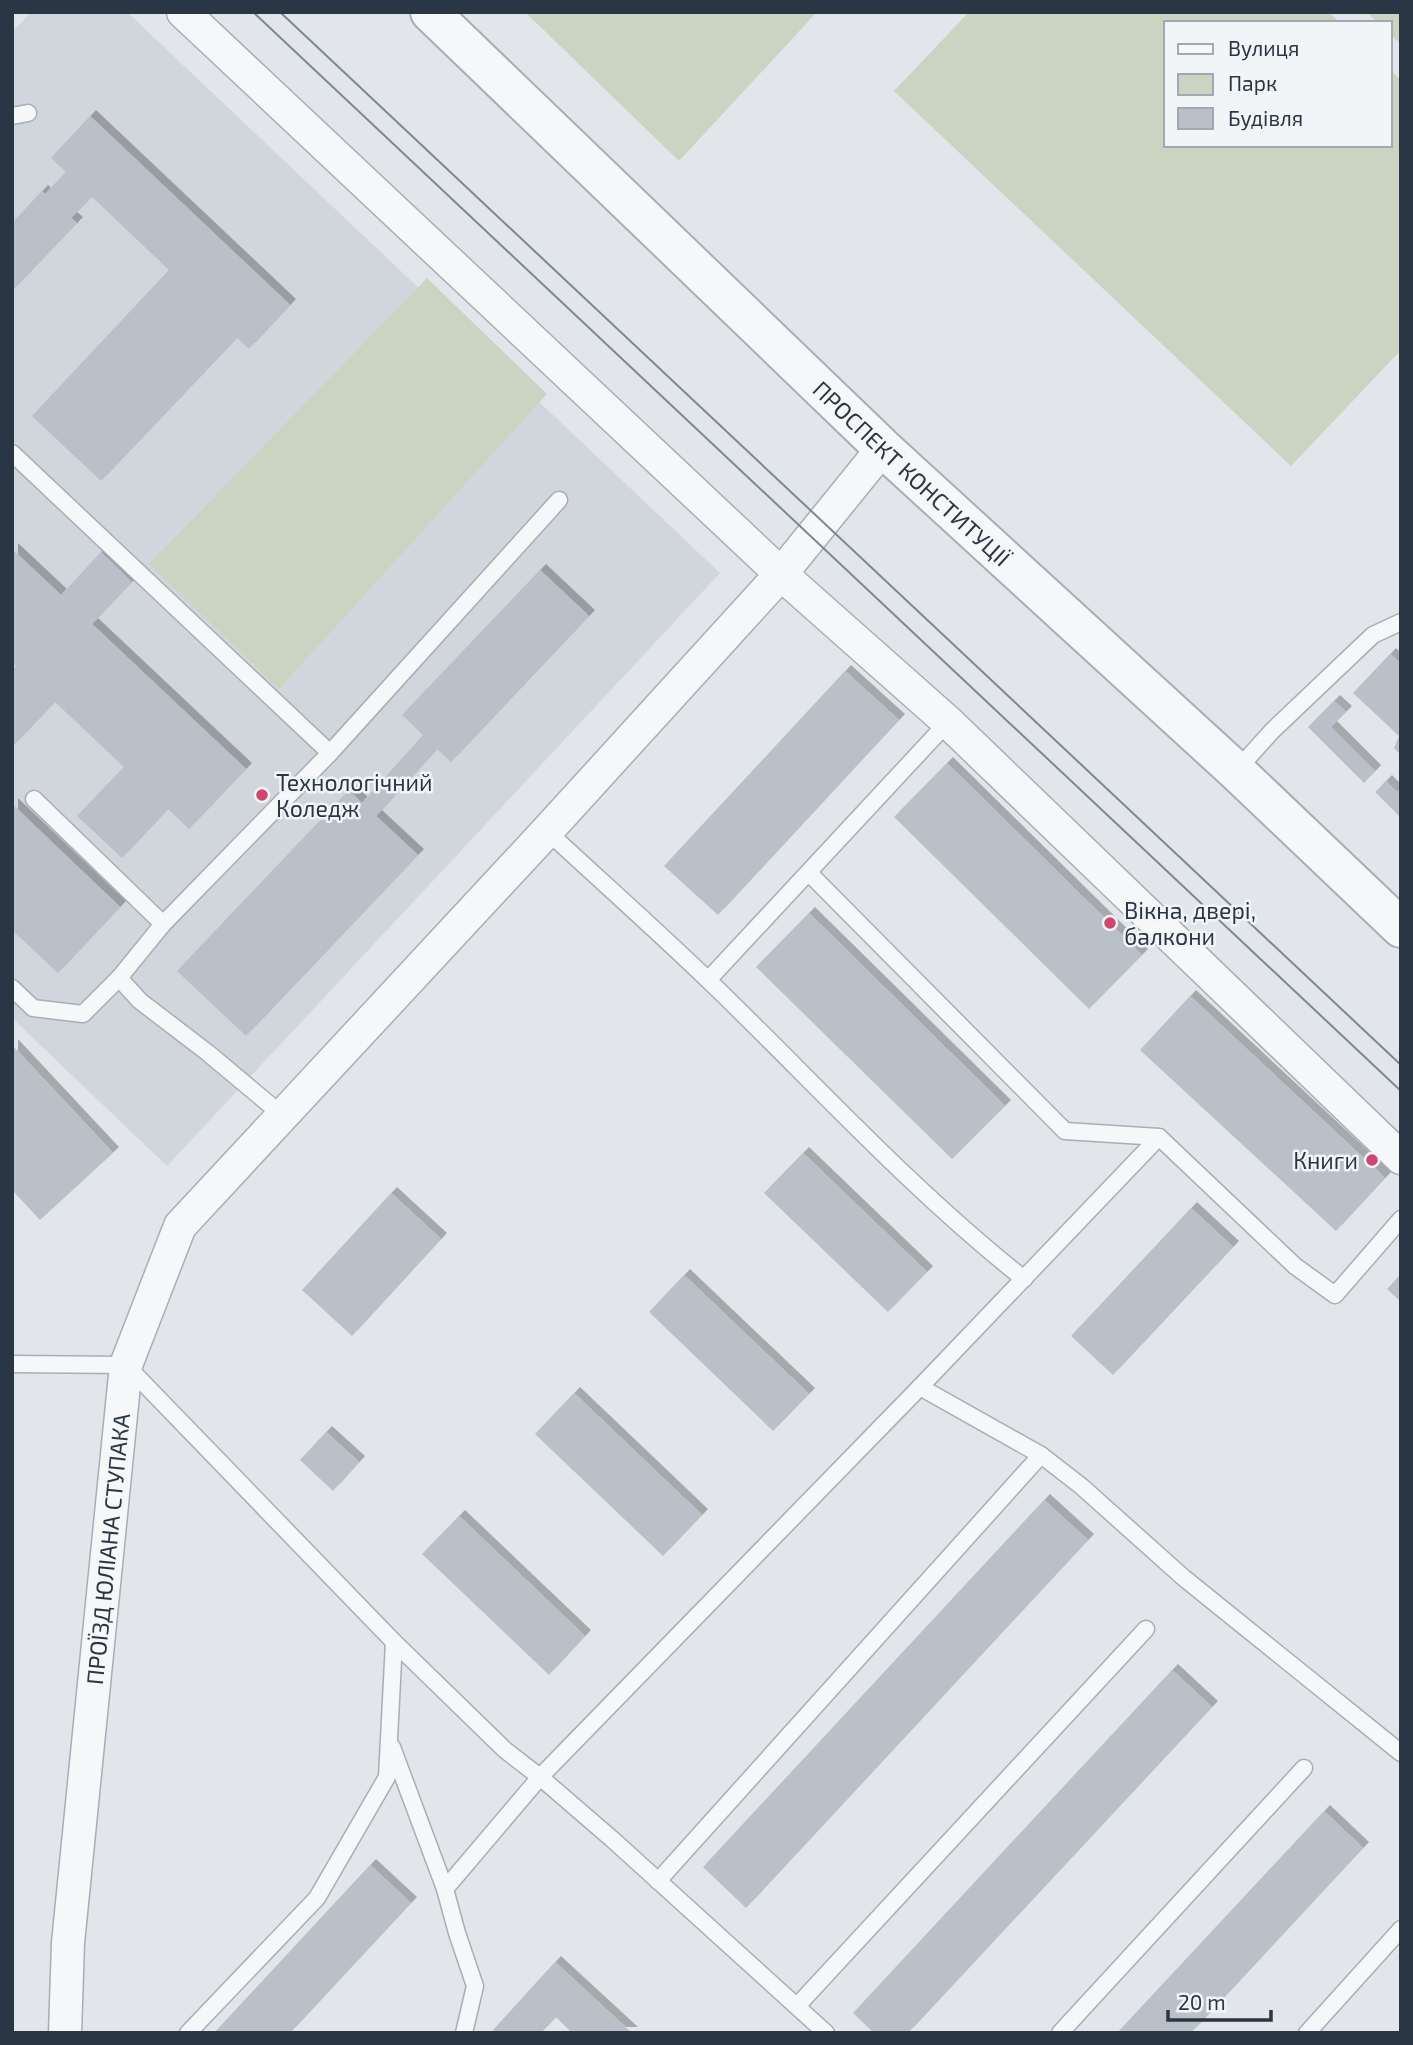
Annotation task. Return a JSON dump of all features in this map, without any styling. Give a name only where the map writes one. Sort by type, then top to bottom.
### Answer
[{"type":"street","points":[[183,12],[781,574],[948,722],[1401,1158]]},
{"type":"street","name":"ПРОСПЕКТ КОНСТИТУЦІЇ","points":[[429,12],[883,447],[1236,771],[1401,928]]},
{"type":"street","name":"ПРОЇЗД ЮЛІАНА СТУПАКА","points":[[65,2033],[68,1943],[126,1364],[180,1226],[547,831],[781,574],[883,447]]},
{"type":"lane","points":[[12,453],[330,753]]},
{"type":"lane","points":[[12,988],[33,1008],[83,1014],[119,978],[163,924],[330,753],[559,500]]},
{"type":"lane","points":[[1236,771],[1272,731],[1373,635],[1401,622]]},
{"type":"lane","points":[[708,980],[948,722]]},
{"type":"lane","points":[[34,799],[163,924]]},
{"type":"lane","points":[[547,831],[708,980],[861,1133],[979,1244],[1024,1279]]},
{"type":"lane","points":[[809,873],[1065,1131],[1159,1137],[1295,1266],[1335,1295],[1401,1219]]},
{"type":"lane","points":[[119,978],[140,1001],[282,1115]]},
{"type":"lane","points":[[445,1889],[540,1777],[1159,1137]]},
{"type":"lane","points":[[12,1364],[126,1364],[394,1642],[505,1750],[540,1777],[659,1881],[826,2033]]},
{"type":"lane","points":[[920,1387],[1041,1455],[1081,1486],[1184,1578],[1401,1753]]},
{"type":"lane","points":[[659,1881],[1041,1455]]},
{"type":"lane","points":[[798,2006],[1146,1629]]},
{"type":"lane","points":[[188,2033],[317,1899],[387,1777],[394,1642]]},
{"type":"lane","points":[[389,1740],[445,1889],[475,1986],[464,2033]]},
{"type":"lane","points":[[1060,2033],[1304,1768]]},
{"type":"lane","points":[[1307,2033],[1401,1929]]},
{"type":"shaded area","name":"Технологічний Коледж","points":[[31,12],[127,12],[720,573],[167,1166],[12,1018],[12,32]]},
{"type":"green space","points":[[525,12],[817,12],[679,161]]},
{"type":"green space","points":[[969,12],[1329,12],[1338,21],[1164,21],[1164,147],[1392,147],[1392,72],[1401,80],[1401,350],[1291,466],[894,91]]},
{"type":"green space","points":[[1367,12],[1401,12],[1401,44],[1392,36],[1392,21],[1376,21]]},
{"type":"green space","points":[[427,278],[547,394],[279,689],[149,564]]},
{"type":"building","points":[[90,116],[290,305],[249,349],[237,338],[101,481],[32,416],[169,270],[92,197],[71,218],[77,223],[12,291],[12,223],[42,191],[45,194],[66,172],[51,158]]},
{"type":"building","name":"Технологічний Коледж","points":[[12,549],[61,595],[101,552],[132,582],[92,624],[246,769],[189,829],[168,809],[122,858],[77,816],[124,767],[55,702],[12,747],[12,670],[16,666],[12,662]]},
{"type":"building","points":[[540,570],[589,616],[451,762],[437,749],[376,816],[418,855],[246,1036],[177,971],[349,790],[362,803],[423,735],[402,715]]},
{"type":"building","points":[[1390,654],[1401,664],[1401,755],[1394,748],[1399,736],[1353,693]]},
{"type":"building","points":[[845,671],[899,720],[718,915],[664,866]]},
{"type":"building","points":[[1334,701],[1346,712],[1331,727],[1375,771],[1364,783],[1308,727]]},
{"type":"building","points":[[947,763],[1142,955],[1089,1009],[894,817]]},
{"type":"building","points":[[1386,781],[1397,792],[1401,789],[1399,816],[1375,792]]},
{"type":"building","points":[[12,804],[120,907],[58,973],[12,930]]},
{"type":"building","points":[[809,913],[1005,1106],[952,1159],[756,967]]},
{"type":"building","points":[[1190,996],[1385,1178],[1336,1231],[1140,1050]]},
{"type":"building","points":[[12,1045],[113,1153],[40,1220],[12,1190]]},
{"type":"building","points":[[803,1153],[927,1272],[888,1312],[764,1193]]},
{"type":"building","points":[[391,1193],[441,1239],[352,1336],[302,1290]]},
{"type":"building","points":[[1191,1208],[1233,1247],[1113,1375],[1071,1336]]},
{"type":"building","points":[[1401,1274],[1401,1302],[1387,1289]]},
{"type":"building","points":[[684,1275],[809,1394],[773,1431],[649,1312]]},
{"type":"building","points":[[574,1393],[702,1515],[663,1556],[535,1434]]},
{"type":"building","points":[[326,1432],[359,1462],[333,1491],[300,1460]]},
{"type":"building","points":[[1044,1500],[1088,1540],[746,1908],[703,1867]]},
{"type":"building","points":[[459,1516],[585,1636],[549,1675],[422,1554]]},
{"type":"building","points":[[1172,1670],[1212,1707],[908,2033],[874,2033],[853,2013]]},
{"type":"building","points":[[1324,1811],[1363,1848],[1191,2033],[1117,2033]]},
{"type":"building","points":[[370,1865],[411,1903],[290,2033],[214,2033]]},
{"type":"building","points":[[555,1962],[632,2033],[572,2033],[556,2017],[541,2033],[496,2033],[493,2030]]},
{"type":"tram line","points":[[253,12],[1401,1091]]},
{"type":"tram line","points":[[280,12],[1401,1065]]},
{"type":"place","name":"Технологічний Коледж","points":[[262,795]]},
{"type":"place","name":"Вікна, двері, балкони","points":[[1110,923]]},
{"type":"place","name":"Книги","points":[[1372,1160]]}]
